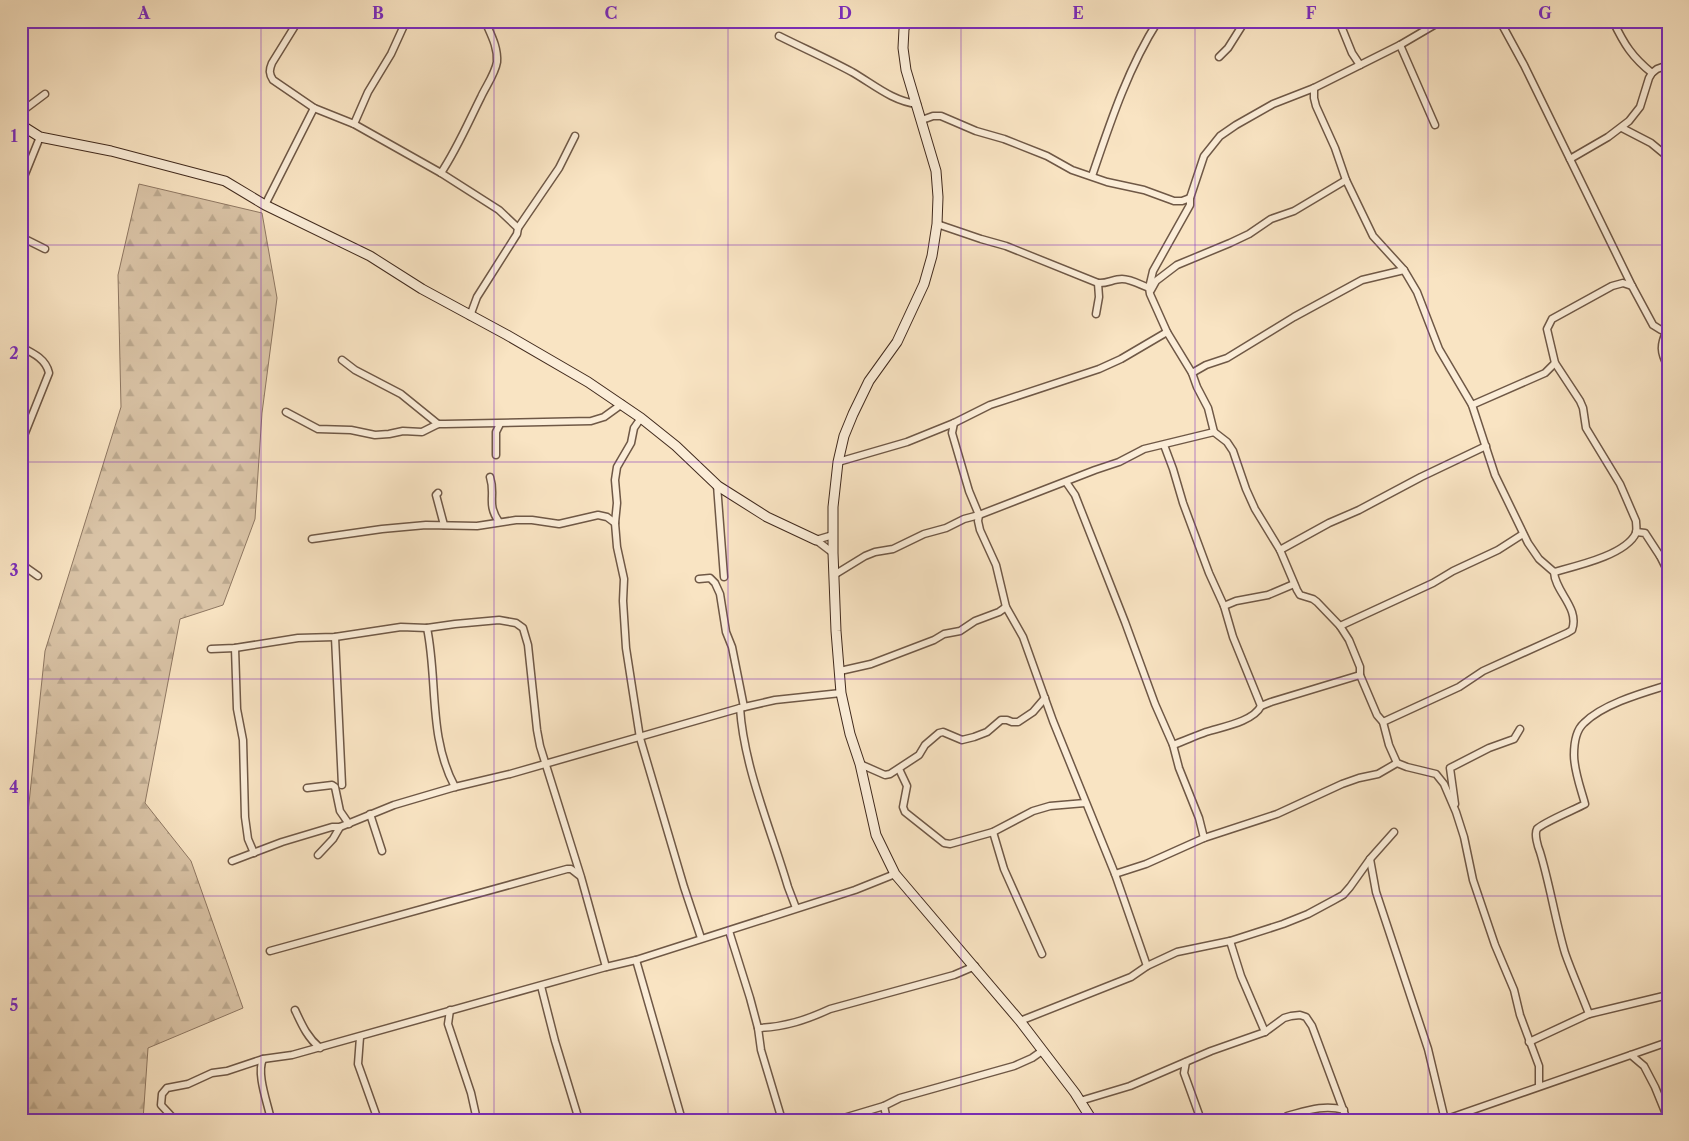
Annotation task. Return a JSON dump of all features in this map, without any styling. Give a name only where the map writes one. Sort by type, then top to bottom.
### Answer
[{"type":"street","points":[[298,21],[269,70],[273,80],[314,108],[354,124],[441,173],[499,210],[518,228]]},
{"type":"street","points":[[354,124],[368,92],[391,54],[406,21]]},
{"type":"street","points":[[441,173],[454,154],[497,64],[497,48],[485,21]]},
{"type":"street","points":[[907,21],[904,29],[903,48],[906,70],[936,171],[938,224],[924,284],[897,342],[870,381],[852,414],[844,436],[838,462],[833,507],[833,553],[841,693],[876,835],[895,874],[1020,1021],[1092,1120]]},
{"type":"street","points":[[1092,176],[1140,52],[1158,21]]},
{"type":"street","points":[[1219,57],[1228,48],[1245,21]]},
{"type":"street","points":[[1339,21],[1352,53],[1360,65]]},
{"type":"street","points":[[1441,21],[1400,45],[1314,88],[1273,104],[1220,136],[1204,156],[1190,198],[1190,204],[1153,271],[1150,291],[1167,332],[1192,373],[1196,387],[1208,408],[1214,432],[1227,442],[1233,451],[1255,509],[1280,550],[1300,595],[1312,598],[1340,626],[1349,640],[1360,667],[1360,675],[1377,715],[1383,722],[1389,745],[1397,763],[1436,774],[1444,784],[1456,812],[1464,838],[1473,880],[1495,945],[1514,990],[1538,1066],[1539,1086]]},
{"type":"street","points":[[1500,21],[1524,65],[1652,325],[1661,330],[1667,330],[1662,342],[1662,354],[1668,367]]},
{"type":"street","points":[[1613,21],[1632,55],[1652,73]]},
{"type":"street","points":[[779,36],[851,72],[894,98],[905,103],[917,104]]},
{"type":"street","points":[[1400,45],[1435,124]]},
{"type":"street","points":[[1570,159],[1622,128],[1640,107],[1652,73],[1656,69],[1668,65]]},
{"type":"street","points":[[1314,88],[1316,106],[1335,148],[1346,180],[1372,236],[1404,270],[1417,292],[1439,349],[1472,405],[1495,475],[1523,534],[1539,559],[1554,572],[1555,580],[1570,605],[1574,625],[1572,630],[1483,671],[1459,687],[1383,722]]},
{"type":"street","points":[[21,112],[46,94]]},
{"type":"street","points":[[265,205],[314,108]]},
{"type":"street","points":[[922,120],[933,116],[941,116],[976,132],[1004,139],[1047,156],[1072,170],[1107,182],[1144,190],[1174,201],[1190,198]]},
{"type":"street","points":[[21,125],[40,137],[111,151],[225,181],[265,205],[370,256],[422,289],[588,382],[641,418],[676,446],[717,484],[741,502],[767,517],[816,540],[833,553]]},
{"type":"street","points":[[1622,128],[1651,143],[1668,157]]},
{"type":"street","points":[[470,316],[477,297],[517,234],[518,228],[559,168],[575,136]]},
{"type":"street","points":[[21,184],[40,137]]},
{"type":"street","points":[[1150,291],[1156,282],[1177,266],[1230,243],[1272,219],[1294,211],[1346,180]]},
{"type":"street","points":[[938,224],[1006,246],[1098,283],[1104,284],[1122,279],[1131,280],[1150,291]]},
{"type":"street","points":[[21,238],[45,249]]},
{"type":"street","points":[[1192,373],[1206,365],[1227,358],[1362,280],[1404,270]]},
{"type":"street","points":[[1096,314],[1098,283]]},
{"type":"street","points":[[1554,572],[1580,565],[1620,549],[1636,532],[1636,521],[1627,498],[1586,428],[1580,401],[1555,363],[1547,329],[1552,319],[1619,283],[1632,286]]},
{"type":"street","points":[[838,462],[908,442],[954,423],[990,405],[1099,369],[1121,360],[1167,332]]},
{"type":"street","points":[[21,347],[44,362],[48,367],[49,373],[21,443]]},
{"type":"street","points":[[342,360],[355,370],[400,394],[438,424]]},
{"type":"street","points":[[1472,405],[1545,373],[1555,363]]},
{"type":"street","points":[[286,412],[318,429],[351,430],[375,435],[403,431],[422,432],[438,424],[591,421],[604,417],[622,404]]},
{"type":"street","points":[[641,418],[634,428],[631,443],[617,467],[615,480],[617,503],[615,523],[617,547],[624,579],[623,601],[626,648],[640,738],[701,938]]},
{"type":"street","points":[[954,423],[952,433],[978,515],[980,530],[996,565],[1006,606],[1026,644],[1085,803],[1115,874],[1148,966]]},
{"type":"street","points":[[496,455],[496,432],[500,424]]},
{"type":"street","points":[[942,428],[952,433]]},
{"type":"street","points":[[834,575],[865,556],[893,548],[924,534],[946,528],[964,519],[1119,462],[1144,449],[1214,432]]},
{"type":"street","points":[[1164,445],[1209,573],[1224,606],[1233,637],[1261,706]]},
{"type":"street","points":[[1280,550],[1329,523],[1359,510],[1421,477],[1486,446]]},
{"type":"street","points":[[490,477],[493,487],[491,507],[500,522]]},
{"type":"street","points":[[1066,482],[1079,503],[1155,704],[1173,745],[1179,768],[1204,838]]},
{"type":"street","points":[[717,484],[724,577]]},
{"type":"street","points":[[438,492],[436,495],[444,525]]},
{"type":"street","points":[[607,517],[616,512]]},
{"type":"street","points":[[312,539],[426,525],[477,526],[532,520],[559,524],[598,515],[607,517],[615,523]]},
{"type":"street","points":[[1636,532],[1645,533],[1668,572]]},
{"type":"street","points":[[1340,626],[1498,550],[1523,534]]},
{"type":"street","points":[[816,540],[833,535]]},
{"type":"street","points":[[1660,556],[1668,553]]},
{"type":"street","points":[[21,564],[38,576]]},
{"type":"street","points":[[699,579],[710,578],[715,583],[720,594],[726,632],[734,655],[742,708],[742,728],[748,754],[796,908]]},
{"type":"street","points":[[1224,606],[1236,601],[1268,595],[1294,584]]},
{"type":"street","points":[[840,671],[871,664],[934,640],[944,634],[960,631],[980,618],[999,612],[1006,606]]},
{"type":"street","points":[[999,612],[1012,616]]},
{"type":"street","points":[[212,649],[235,648],[298,638],[335,637],[401,627],[428,628],[499,620],[516,623],[523,628],[528,646],[537,730],[606,967]]},
{"type":"street","points":[[428,628],[437,731],[446,768],[454,787]]},
{"type":"street","points":[[335,637],[342,785]]},
{"type":"street","points":[[235,648],[237,709],[243,740],[244,817],[248,839],[254,853]]},
{"type":"street","points":[[1173,745],[1249,718],[1258,712],[1261,706],[1360,675]]},
{"type":"street","points":[[1588,1014],[1558,927],[1536,832],[1537,829],[1585,804],[1574,757],[1575,738],[1582,724],[1596,713],[1631,696],[1668,685]]},
{"type":"street","points":[[232,861],[282,842],[332,827],[340,827],[370,814],[454,787],[510,774],[742,708],[775,700],[841,693]]},
{"type":"street","points":[[860,764],[885,775],[890,774],[919,755],[925,745],[939,733],[943,732],[962,740],[974,737],[986,732],[1001,720],[1018,722],[1033,712],[1045,698]]},
{"type":"street","points":[[1456,812],[1450,768],[1489,748],[1514,739],[1520,729]]},
{"type":"street","points":[[1115,874],[1146,864],[1204,838],[1277,814],[1342,784],[1378,774],[1397,763]]},
{"type":"street","points":[[899,769],[907,786],[903,807],[905,812],[944,843],[950,844],[993,832],[1033,812],[1050,806],[1085,803]]},
{"type":"street","points":[[307,788],[332,785],[335,787],[340,811],[349,824]]},
{"type":"street","points":[[370,814],[382,851]]},
{"type":"street","points":[[318,855],[333,839],[340,827]]},
{"type":"street","points":[[993,832],[1004,869],[1042,954]]},
{"type":"street","points":[[1020,1021],[1131,977],[1176,952],[1230,941],[1291,920],[1334,900],[1343,895],[1394,832]]},
{"type":"street","points":[[1370,860],[1376,892],[1428,1049],[1444,1120],[1668,1042]]},
{"type":"street","points":[[270,951],[285,945],[343,931],[567,869],[571,869],[581,877]]},
{"type":"street","points":[[175,1120],[161,1104],[162,1094],[168,1088],[188,1084],[212,1074],[263,1060],[320,1048],[450,1010],[636,960],[854,890],[895,874]]},
{"type":"street","points":[[729,931],[758,1028],[761,1050],[782,1120]]},
{"type":"street","points":[[1230,941],[1241,976],[1265,1032]]},
{"type":"street","points":[[636,960],[682,1120]]},
{"type":"street","points":[[758,1028],[778,1028],[830,1009],[954,975],[975,966]]},
{"type":"street","points":[[541,986],[555,1041],[579,1120]]},
{"type":"street","points":[[1529,1042],[1588,1014],[1668,995]]},
{"type":"street","points":[[296,1010],[304,1031],[320,1048]]},
{"type":"street","points":[[450,1010],[448,1024],[471,1092],[477,1120]]},
{"type":"street","points":[[1080,1101],[1130,1086],[1211,1051],[1265,1032],[1284,1018],[1300,1015],[1306,1017],[1312,1026],[1347,1120]]},
{"type":"street","points":[[360,1037],[358,1064],[378,1120]]},
{"type":"street","points":[[836,1120],[884,1106],[900,1098],[1014,1066],[1042,1051]]},
{"type":"street","points":[[1631,1055],[1644,1066],[1655,1087],[1668,1120]]},
{"type":"street","points":[[263,1060],[260,1066],[261,1076],[271,1120]]},
{"type":"street","points":[[1186,1062],[1184,1073],[1201,1120]]},
{"type":"street","points":[[1173,1067],[1184,1073]]},
{"type":"street","points":[[1334,1107],[1341,1100]]},
{"type":"street","points":[[884,1106],[887,1120]]},
{"type":"street","points":[[1287,1116],[1313,1109],[1334,1107],[1344,1110]]},
{"type":"green space","points":[[139,184],[262,213],[277,298],[262,413],[255,519],[223,605],[180,619],[145,803],[191,861],[243,1008],[148,1048],[143,1120],[21,1120],[21,879],[45,651],[121,407],[118,275]]}]
